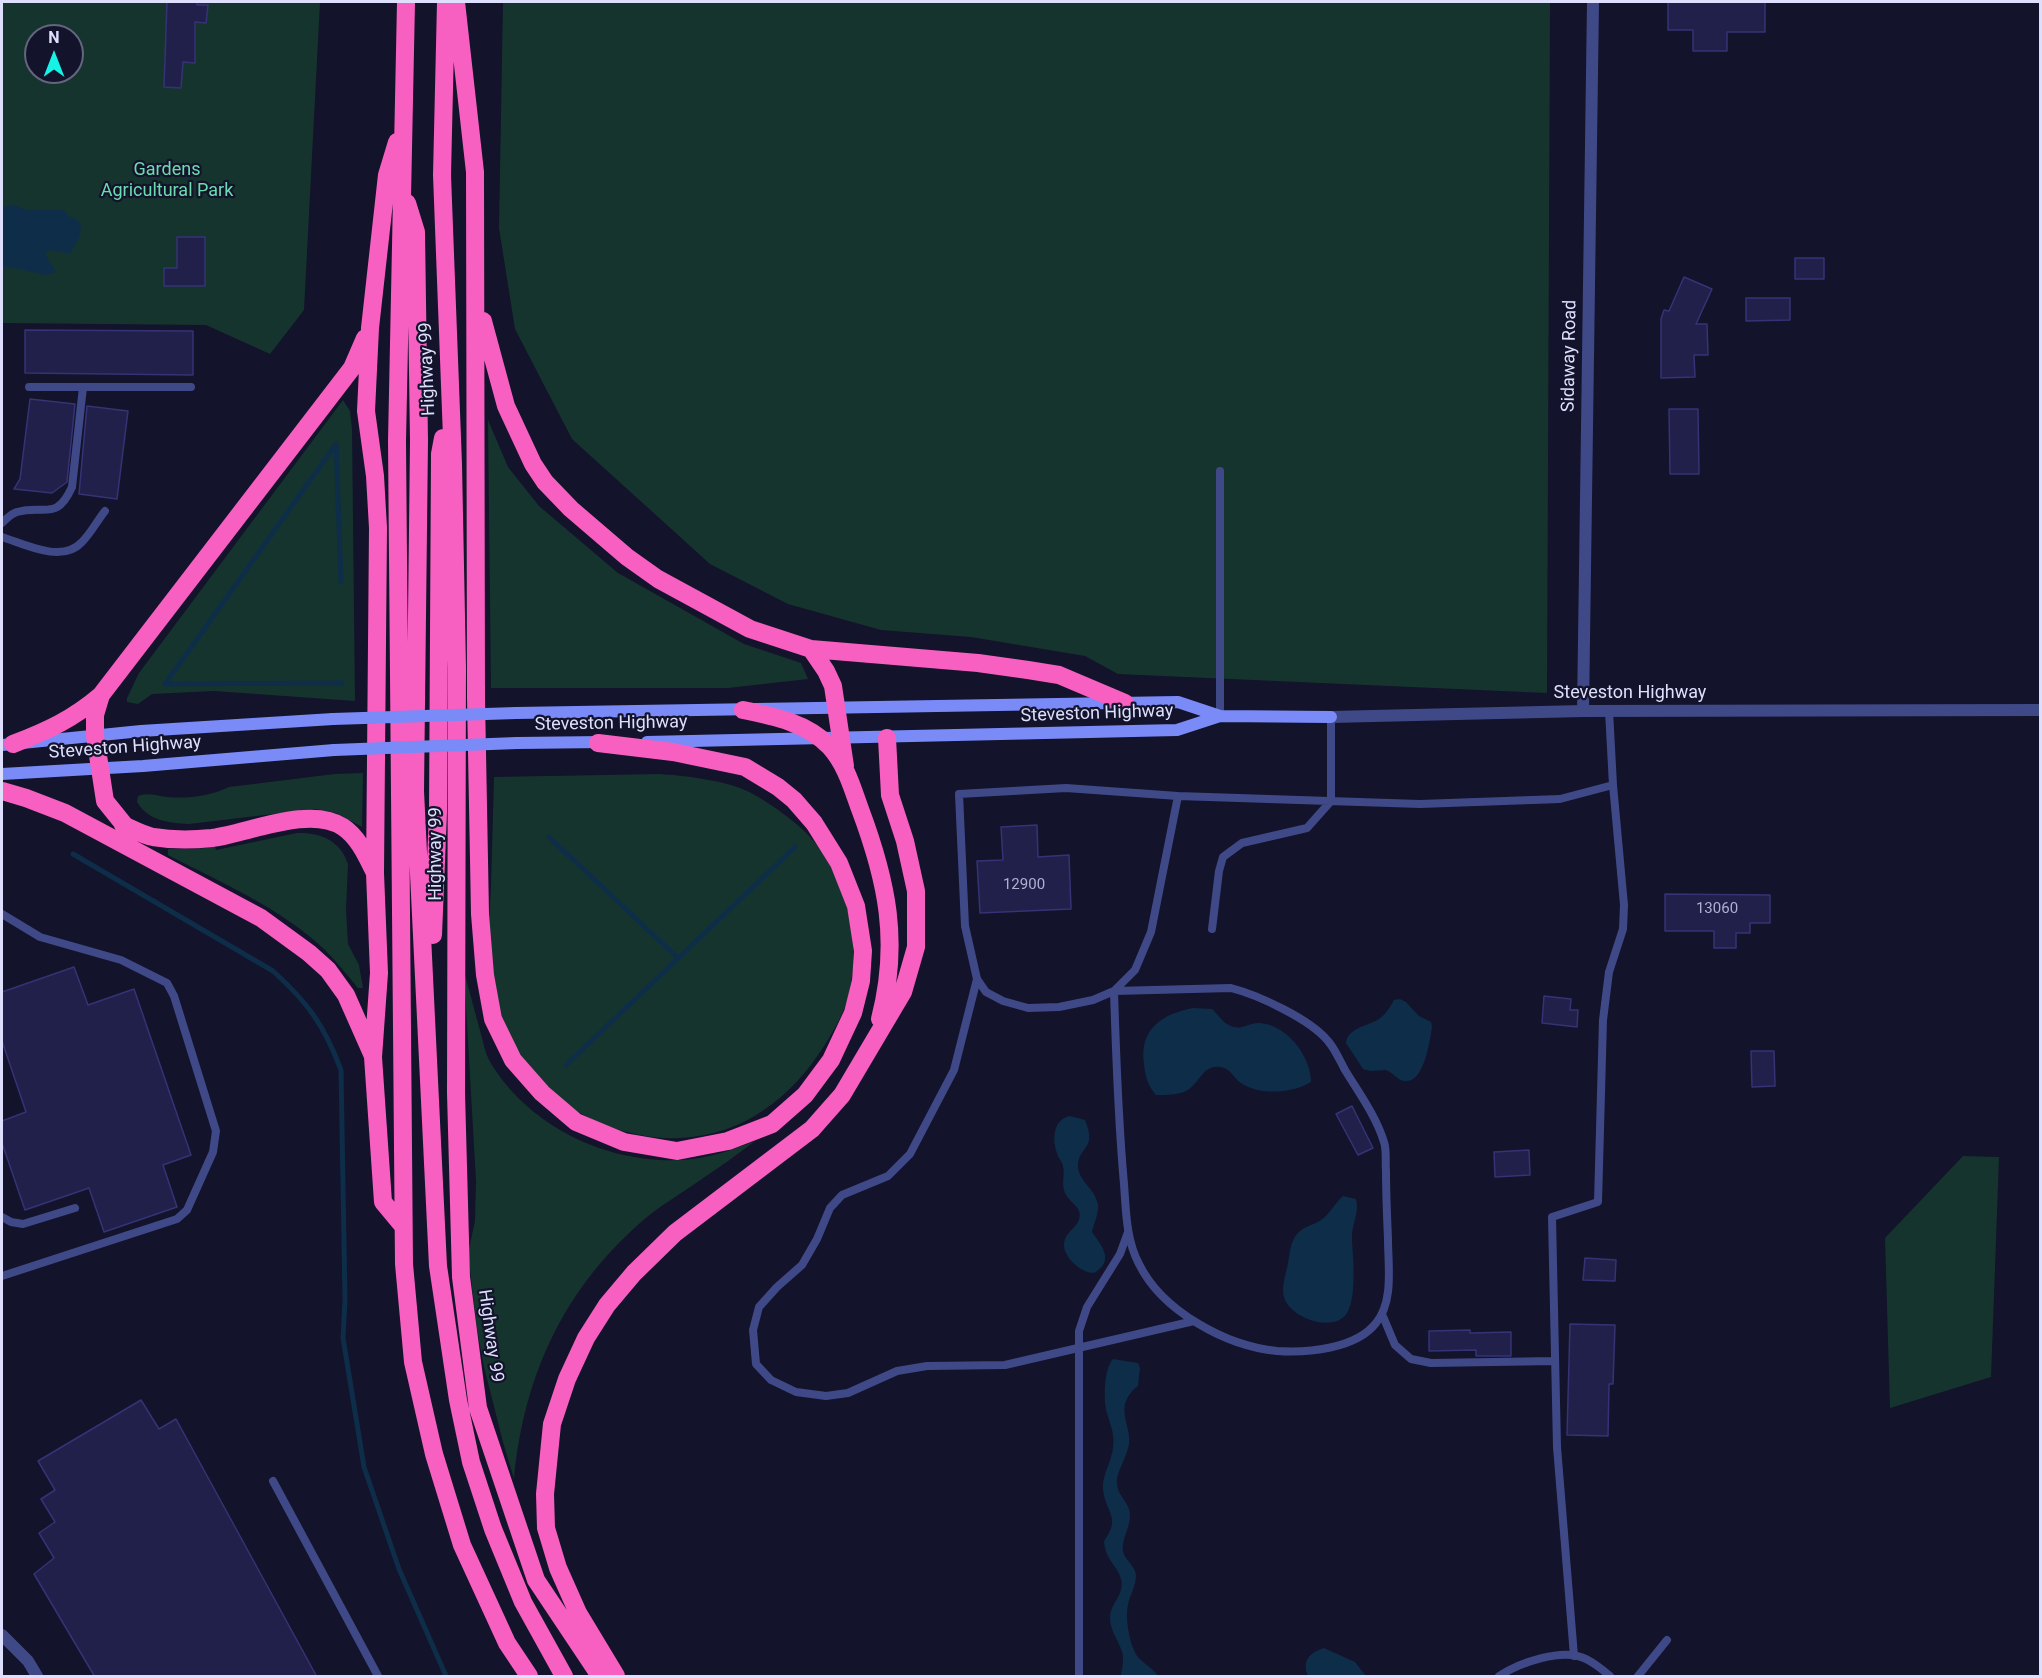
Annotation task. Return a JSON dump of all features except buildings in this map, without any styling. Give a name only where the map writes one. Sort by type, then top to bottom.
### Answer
[{"type":"highway","name":"Highway 99","points":[[406,2],[397,441],[404,1264],[413,1362],[434,1454],[462,1545],[507,1643],[529,1677]]},
{"type":"highway","name":"Highway 99","points":[[446,2],[442,175],[453,464],[456,656],[456,1093],[461,1277],[478,1408],[536,1580],[600,1677]]},
{"type":"highway","points":[[456,2],[475,172],[476,698],[480,903],[485,975],[493,1019],[513,1060],[542,1094],[576,1122],[624,1142],[677,1151],[728,1141],[772,1124],[805,1095],[831,1060],[853,1013],[861,981],[863,951],[856,906],[839,863],[814,822],[794,800],[778,787],[745,767],[673,752],[598,742]]},
{"type":"highway","points":[[403,120],[387,175],[370,328],[366,411],[375,476],[378,528],[375,873],[379,973],[374,1057],[383,1202],[403,1226]]},
{"type":"highway","points":[[403,189],[416,232],[419,441],[415,791],[438,1266],[458,1400],[471,1462],[493,1529],[523,1602],[564,1677]]},
{"type":"highway","points":[[476,290],[506,406],[533,464],[545,482],[587,522],[627,557],[658,579],[750,629],[811,649],[978,663],[1059,675],[1125,703]]},
{"type":"highway","points":[[7,744],[74,717],[101,695],[351,368],[370,328]]},
{"type":"highway","points":[[429,1052],[438,812],[440,454],[450,404]]},
{"type":"highway","points":[[811,649],[833,686],[845,768],[874,845],[887,895],[891,948],[888,988],[876,1035]]},
{"type":"highway","points":[[101,695],[94,715],[99,769],[105,801],[123,825],[169,868]]},
{"type":"highway","points":[[743,710],[772,716],[797,725],[830,747],[845,768]]},
{"type":"highway","points":[[616,1677],[570,1595],[558,1568],[546,1528],[545,1494],[552,1424],[567,1379],[586,1338],[607,1305],[634,1273],[675,1233],[812,1129],[842,1095],[903,992],[916,946],[916,891],[905,841],[890,795],[887,738]]},
{"type":"highway","points":[[2,791],[65,813],[261,918],[321,964],[346,995],[374,1057]]},
{"type":"highway","points":[[123,825],[152,837],[190,839],[214,837],[305,818],[327,820],[353,835],[375,873]]},
{"type":"main road","name":"Steveston Highway","points":[[7,744],[333,718],[516,713],[1178,702],[1220,716],[1331,717]]},
{"type":"main road","name":"Steveston Highway","points":[[2,774],[99,769],[334,750],[517,743],[842,739],[1177,730],[1220,716]]},
{"type":"street","name":"Sidaway Road","points":[[1583,711],[1593,2]]},
{"type":"street","name":"Steveston Highway","points":[[1331,717],[1583,711],[2040,710]]},
{"type":"street","points":[[2,1635],[28,1661],[37,1677]]},
{"type":"lane","points":[[29,387],[191,387]]},
{"type":"lane","points":[[2,523],[15,512],[52,510],[61,506],[67,497],[72,487],[83,387]]},
{"type":"lane","points":[[1220,471],[1220,716]]},
{"type":"lane","points":[[2,537],[51,552],[62,552],[81,544],[105,512]]},
{"type":"lane","points":[[1574,1656],[1557,1447],[1552,1217],[1598,1202],[1603,1020],[1609,972],[1624,921],[1613,785],[1610,711]]},
{"type":"lane","points":[[1212,929],[1223,856],[1242,843],[1307,828],[1331,801],[1331,717]]},
{"type":"lane","points":[[1178,796],[1151,932],[1136,970],[1114,991],[1093,1000],[1059,1007],[1028,1008],[1003,1001],[986,992],[977,979],[965,926],[959,794],[1066,788],[1178,796],[1420,804],[1560,799],[1613,785]]},
{"type":"lane","points":[[2,914],[40,938],[121,960],[167,983],[174,996],[216,1131],[213,1152],[187,1210],[177,1219],[2,1276]]},
{"type":"lane","points":[[977,979],[954,1070],[910,1154],[888,1176],[842,1195],[830,1208],[817,1239],[802,1265],[759,1307],[753,1330],[756,1364],[771,1380],[796,1392],[826,1396],[848,1393],[897,1371],[927,1366],[1005,1365],[1194,1322]]},
{"type":"lane","points":[[1231,988],[1246,992],[1304,1021],[1328,1041],[1370,1112],[1385,1144],[1389,1284],[1382,1314],[1376,1324],[1361,1335],[1328,1349],[1303,1352],[1258,1348],[1194,1322],[1152,1286],[1138,1263],[1128,1232],[1117,1106],[1114,991],[1231,988]]},
{"type":"lane","points":[[2,1217],[11,1222],[23,1224],[75,1208]]},
{"type":"lane","points":[[1079,1677],[1079,1331],[1087,1308],[1120,1254],[1128,1232]]},
{"type":"lane","points":[[1382,1314],[1395,1345],[1411,1359],[1431,1364],[1555,1361]]},
{"type":"lane","points":[[273,1481],[378,1677]]},
{"type":"lane","points":[[1638,1677],[1667,1640]]},
{"type":"lane","points":[[1499,1677],[1510,1669],[1560,1654],[1585,1658],[1610,1677]]},
{"type":"green space","name":"Gardens Agricultural Park","points":[[2,2],[320,2],[304,310],[270,354],[206,325],[2,323]]},
{"type":"green space","points":[[503,2],[1550,2],[1547,693],[1118,674],[1085,656],[971,637],[881,630],[788,604],[710,564],[572,439],[515,329],[499,228]]},
{"type":"green space","points":[[343,400],[350,411],[352,429],[355,701],[214,691],[152,694],[138,704],[127,702],[139,673]]},
{"type":"green space","points":[[488,420],[508,467],[539,506],[618,573],[744,644],[801,663],[808,679],[728,688],[491,688]]},
{"type":"green space","points":[[363,773],[362,827],[336,813],[315,809],[189,824],[174,823],[153,817],[137,802],[138,796],[145,794],[174,798],[190,797],[214,793],[229,787],[335,774]]},
{"type":"green space","points":[[660,774],[704,779],[738,787],[765,801],[794,822],[817,845],[836,876],[843,894],[852,933],[853,971],[848,998],[837,1024],[818,1055],[797,1081],[774,1103],[748,1119],[721,1131],[692,1137],[662,1138],[630,1133],[584,1115],[571,1108],[548,1089],[520,1054],[503,1025],[494,992],[489,952],[494,777]]},
{"type":"green space","points":[[297,833],[321,836],[335,844],[345,856],[348,864],[346,910],[348,944],[359,965],[363,988],[358,988],[325,950],[290,921],[250,897],[168,855],[168,849],[199,849],[215,846],[216,850]]},
{"type":"green space","points":[[464,972],[489,1060],[506,1084],[527,1106],[551,1124],[577,1139],[605,1150],[634,1157],[663,1160],[709,1156],[755,1141],[647,1217],[593,1272],[553,1334],[539,1368],[527,1403],[514,1479],[484,1367],[468,1253],[475,1221],[476,1181]]},
{"type":"green space","points":[[1963,1156],[1999,1157],[1991,1377],[1890,1408],[1885,1238]]},
{"type":"water","points":[[14,205],[27,210],[64,210],[69,217],[75,218],[81,224],[80,236],[70,254],[50,250],[45,254],[56,272],[47,275],[2,266],[2,207]]},
{"type":"water","points":[[1400,999],[1419,1016],[1431,1022],[1432,1027],[1422,1068],[1418,1075],[1407,1081],[1401,1080],[1386,1070],[1363,1069],[1346,1043],[1350,1034],[1379,1019],[1394,1000]]},
{"type":"water","points":[[1193,1008],[1212,1009],[1224,1022],[1237,1028],[1260,1023],[1279,1029],[1302,1052],[1310,1072],[1311,1082],[1286,1091],[1257,1090],[1241,1083],[1227,1069],[1214,1067],[1206,1071],[1188,1090],[1177,1094],[1156,1095],[1145,1073],[1143,1052],[1145,1041],[1149,1032],[1163,1019]]},
{"type":"water","points":[[1070,1116],[1085,1120],[1088,1130],[1088,1143],[1080,1156],[1078,1168],[1097,1200],[1097,1215],[1092,1232],[1105,1253],[1104,1264],[1094,1273],[1083,1270],[1072,1262],[1064,1245],[1067,1235],[1080,1216],[1078,1209],[1064,1190],[1063,1166],[1055,1148],[1054,1136],[1060,1121]]},
{"type":"water","points":[[1343,1196],[1356,1199],[1357,1204],[1352,1234],[1354,1277],[1352,1297],[1347,1313],[1341,1319],[1324,1323],[1305,1318],[1289,1307],[1283,1291],[1284,1282],[1293,1240],[1303,1229],[1324,1218]]},
{"type":"water","points":[[1113,1359],[1138,1363],[1140,1368],[1138,1386],[1130,1394],[1125,1404],[1129,1444],[1117,1483],[1119,1492],[1130,1511],[1123,1551],[1136,1575],[1127,1610],[1129,1634],[1136,1654],[1158,1676],[1121,1676],[1122,1652],[1110,1622],[1112,1608],[1122,1585],[1119,1574],[1109,1558],[1104,1541],[1112,1526],[1111,1515],[1104,1497],[1103,1482],[1113,1451],[1113,1432],[1106,1408],[1105,1393],[1106,1377]]},
{"type":"water","points":[[1324,1648],[1355,1662],[1366,1676],[1308,1676],[1306,1662],[1310,1655]]},
{"type":"waterway","points":[[341,582],[336,444],[165,684],[342,683]]},
{"type":"waterway","points":[[549,837],[678,958]]},
{"type":"waterway","points":[[566,1065],[795,847]]},
{"type":"waterway","points":[[73,854],[273,971],[306,1005],[322,1028],[335,1054],[341,1070],[345,1300],[343,1338],[364,1467],[399,1569],[446,1676]]}]
